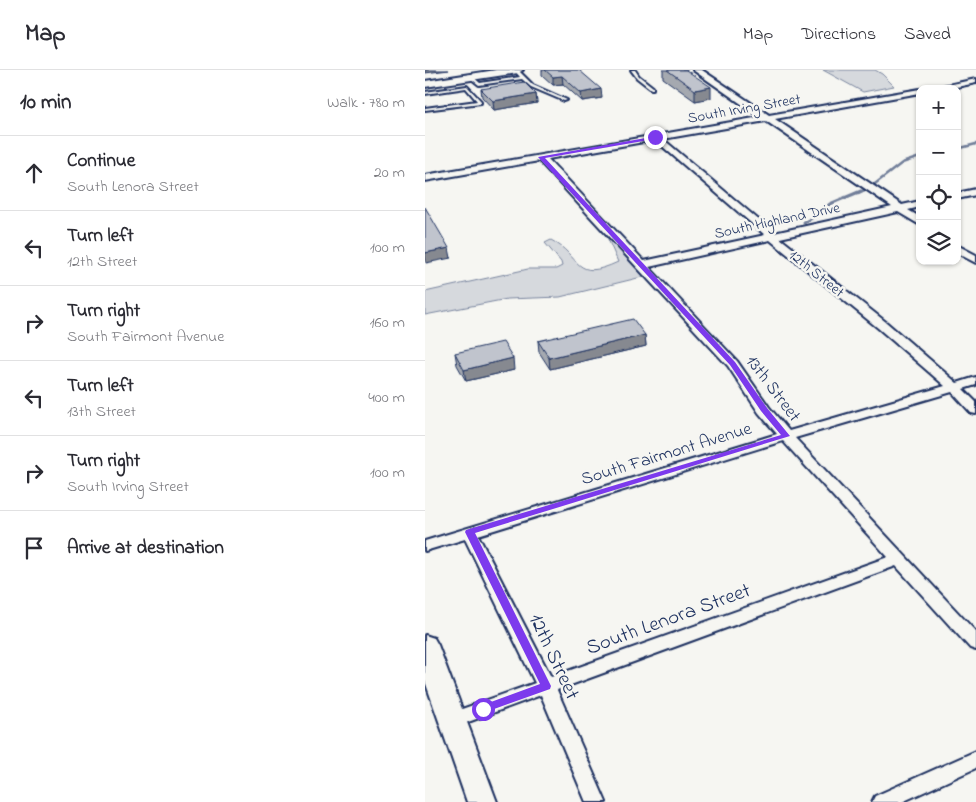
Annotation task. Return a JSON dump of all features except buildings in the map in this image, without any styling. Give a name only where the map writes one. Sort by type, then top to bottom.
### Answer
[{"type":"main road","points":[[425,84],[475,80],[490,75],[519,73]]},
{"type":"main road","points":[[425,645],[482,802]]},
{"type":"street","points":[[697,70],[917,220]]},
{"type":"street","points":[[954,85],[976,81]]},
{"type":"street","name":"South Irving Street","points":[[425,178],[916,92]]},
{"type":"street","name":"12th Street","points":[[655,137],[772,236],[882,325],[954,387],[976,410]]},
{"type":"street","name":"13th Street","points":[[541,157],[733,364],[764,410],[786,436],[976,643]]},
{"type":"street","points":[[961,195],[976,192]]},
{"type":"street","name":"South Highland Drive","points":[[641,265],[916,205]]},
{"type":"street","points":[[961,251],[976,260]]},
{"type":"street","name":"South Fairmont Avenue","points":[[425,546],[786,436],[976,381]]},
{"type":"street","name":"12th Street","points":[[469,532],[546,686],[596,802]]},
{"type":"street","name":"South Lenora Street","points":[[452,720],[899,559]]},
{"type":"street","points":[[882,802],[976,759]]},
{"type":"lane","points":[[633,70],[638,77],[652,88]]},
{"type":"lane","points":[[519,73],[532,86],[565,100]]},
{"type":"lane","points":[[475,80],[483,88]]},
{"type":"lane","points":[[523,87],[532,86]]},
{"type":"lane","points":[[425,93],[467,87],[480,102],[425,109]]},
{"type":"shaded area","points":[[823,70],[875,70],[894,86],[863,92]]},
{"type":"shaded area","points":[[607,237],[614,240],[646,276],[560,297],[507,299],[425,315],[425,292],[528,269],[556,269],[562,266],[561,262],[545,243],[551,240],[561,246],[579,265],[585,268],[593,270],[618,262]]},
{"type":"waterway","points":[[961,148],[976,144]]},
{"type":"waterway","points":[[858,193],[871,187],[902,163],[916,158]]},
{"type":"waterway","points":[[804,222],[815,217],[830,204],[861,191]]},
{"type":"route","points":[[483,709],[546,686],[469,532],[786,436],[764,410],[733,364],[541,157],[655,137]]}]
